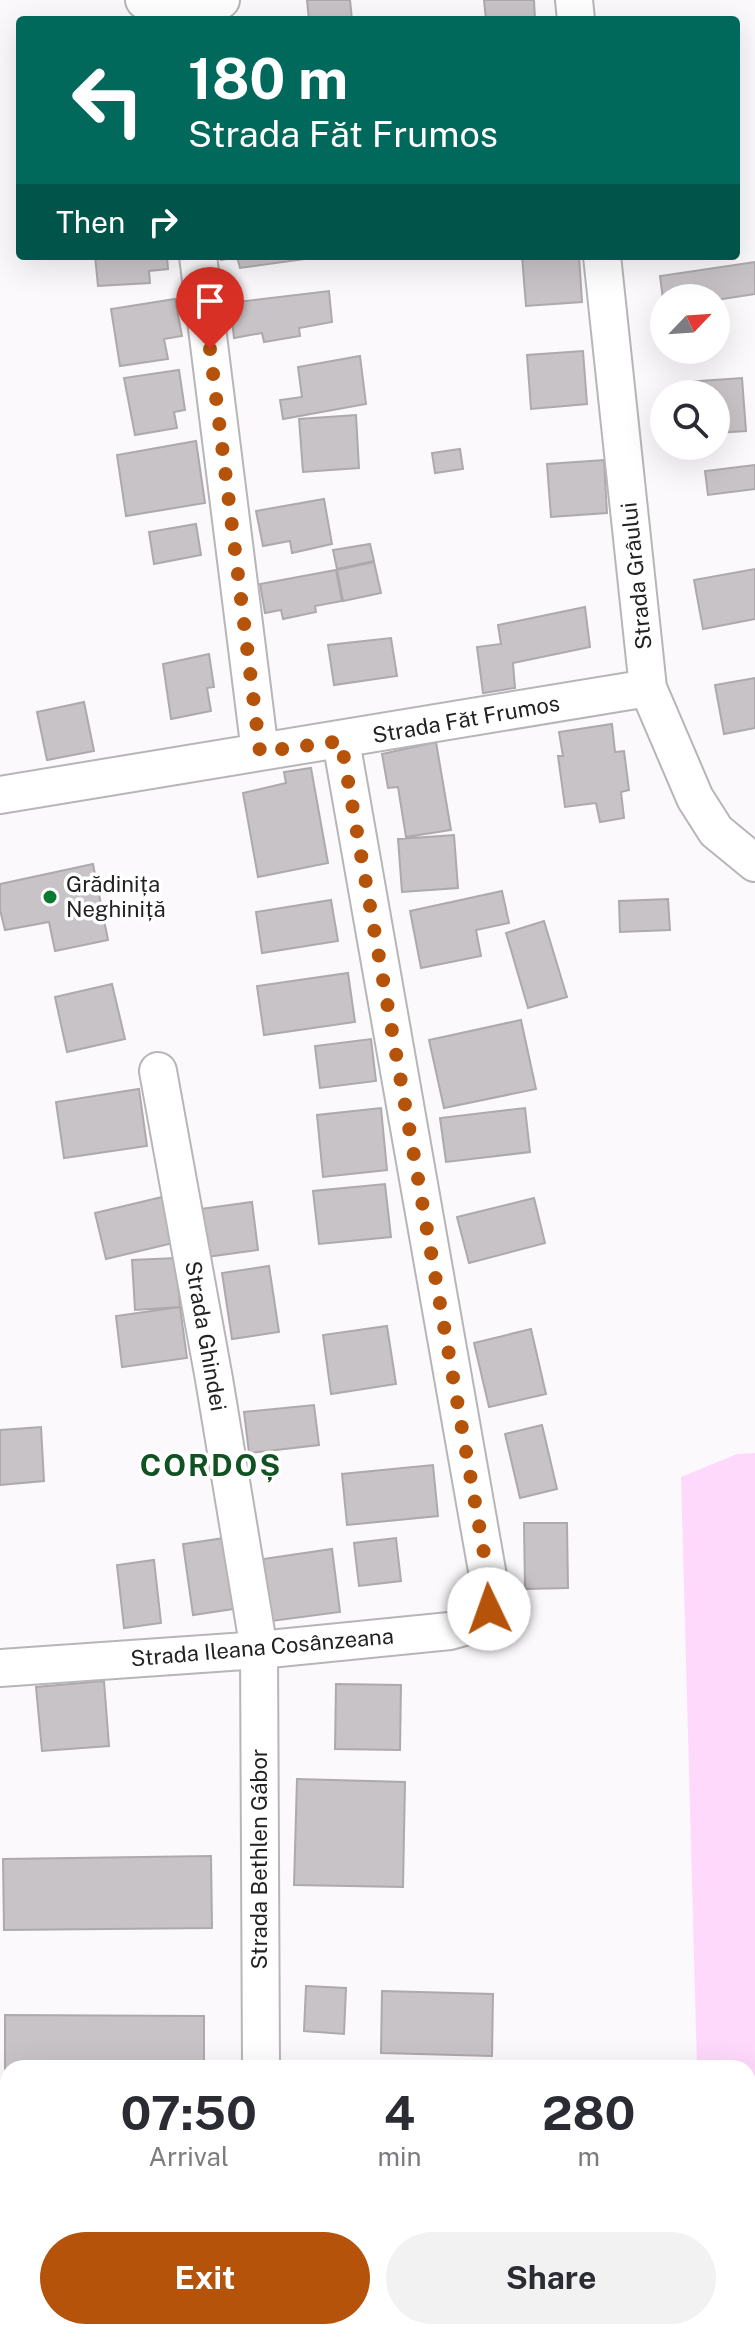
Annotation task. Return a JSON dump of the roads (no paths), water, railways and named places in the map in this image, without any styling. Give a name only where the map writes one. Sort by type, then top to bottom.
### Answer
[{"type":"street","points":[[160,11],[190,13],[221,0]]},
{"type":"street","points":[[198,260],[260,752]]},
{"type":"street","name":"Strada Grâului","points":[[602,260],[648,688],[695,798],[716,831],[755,863]]},
{"type":"street","name":"Strada Făt Frumos","points":[[0,795],[648,688]]},
{"type":"street","name":"Strada Ileana Cosânzeana","points":[[0,1668],[259,1650],[450,1631],[475,1624],[489,1609],[489,1582],[341,741]]},
{"type":"street","name":"Strada Ghindei","points":[[158,1071],[259,1650]]},
{"type":"street","name":"Strada Bethlen Gábor","points":[[259,1650],[261,2060]]},
{"type":"place","name":"Grădinița Neghiniță","points":[[50,897]]},
{"type":"district","name":"CORDOȘ","points":[[211,1466]]}]
